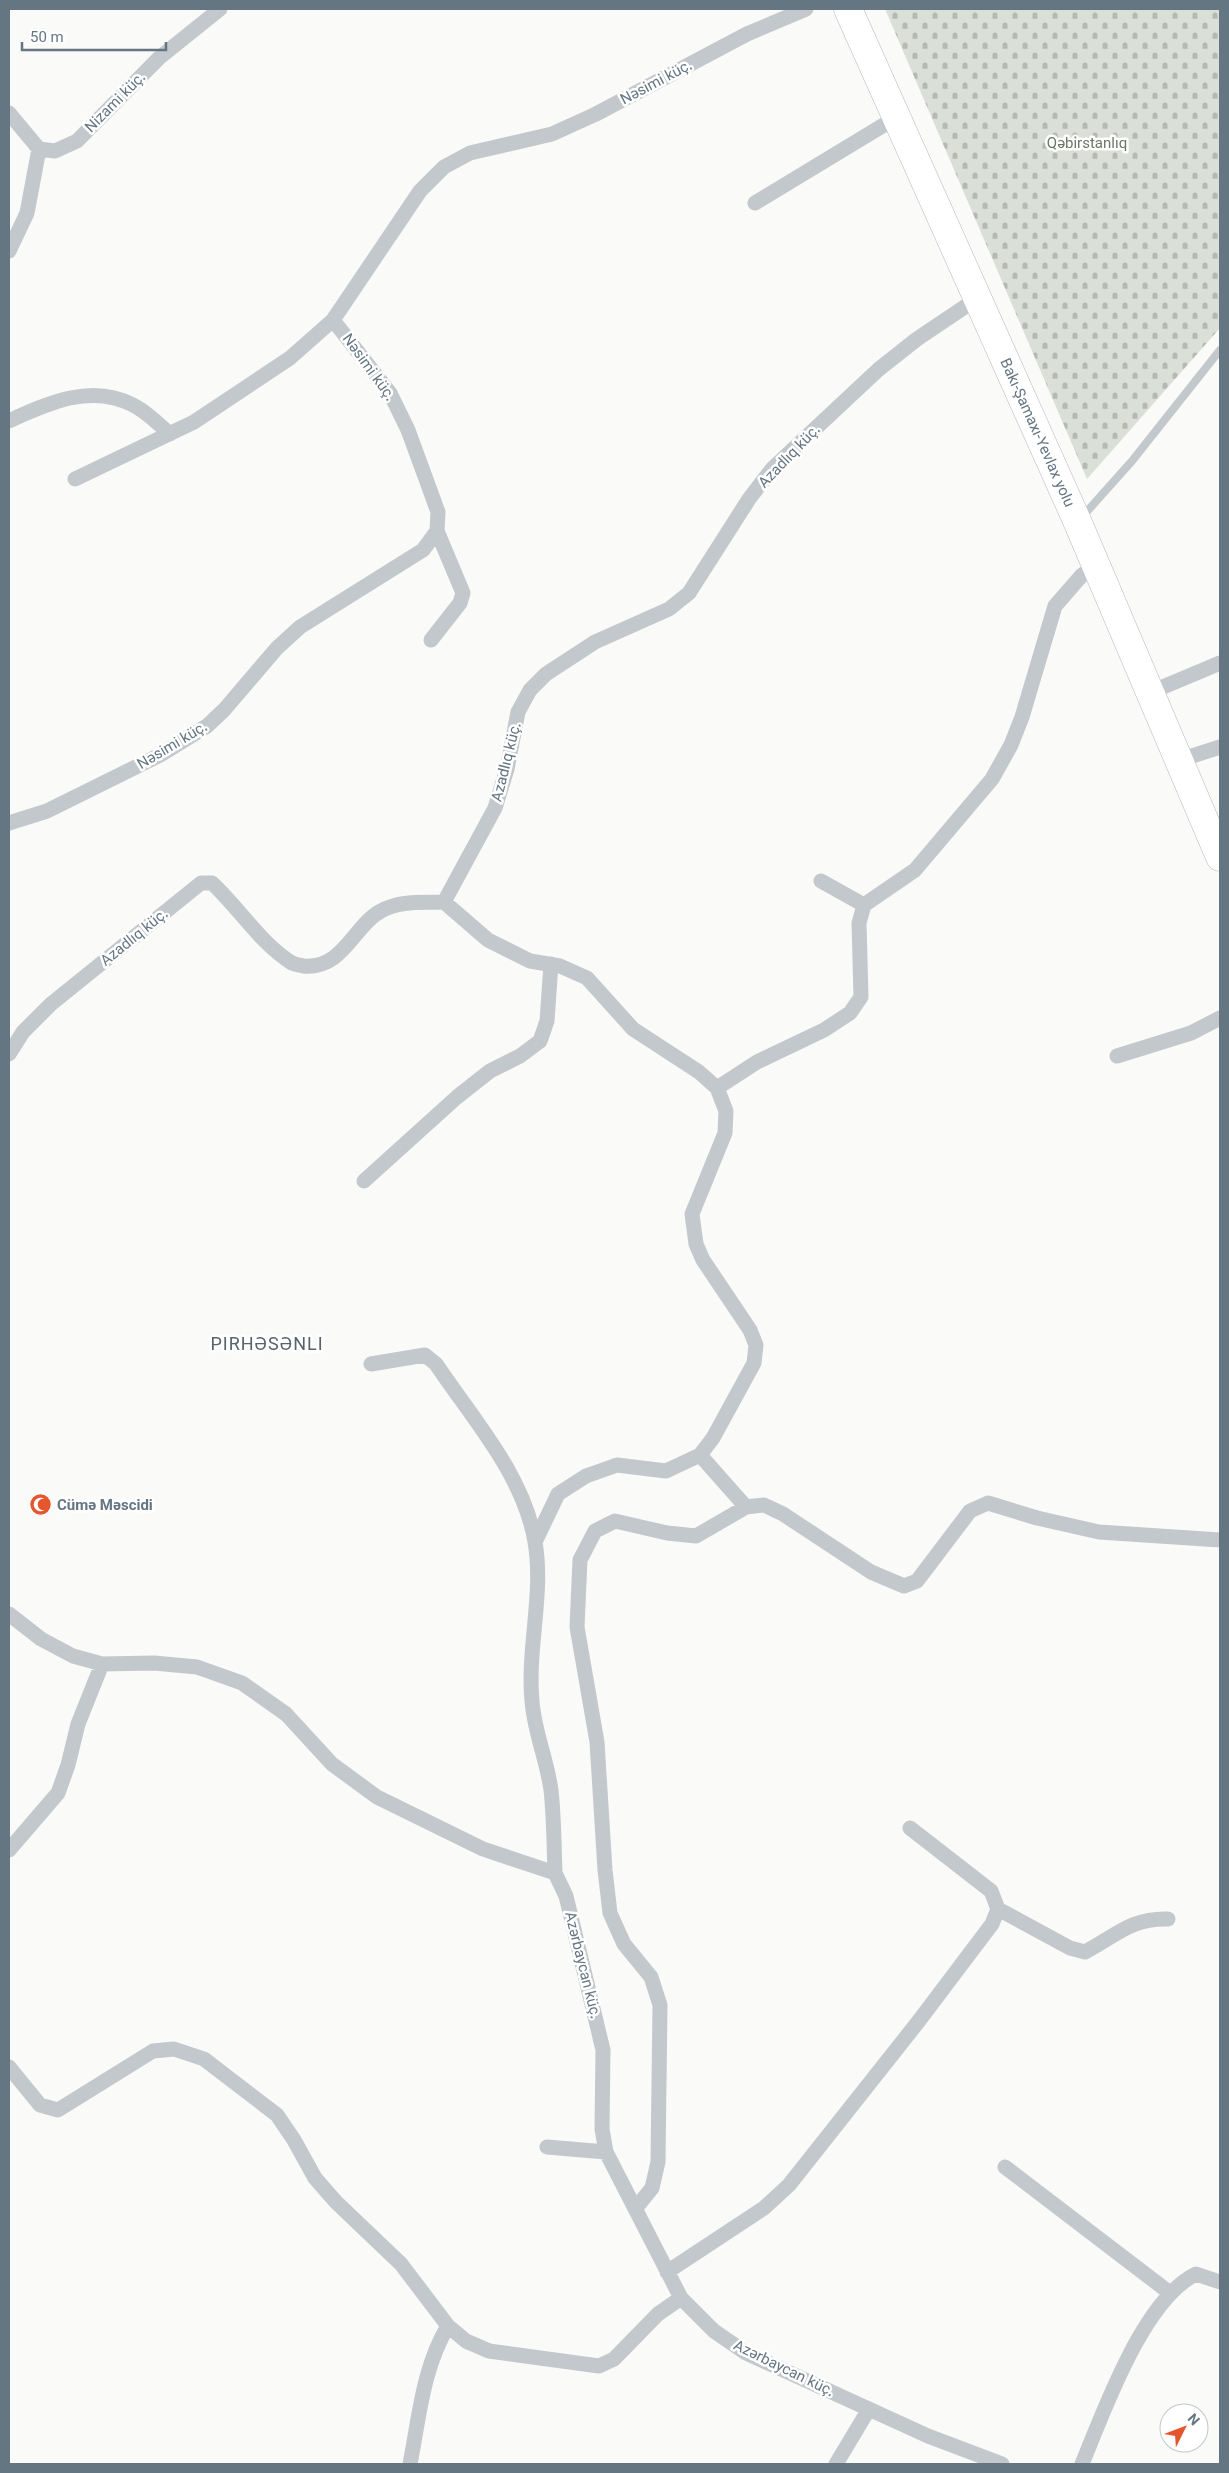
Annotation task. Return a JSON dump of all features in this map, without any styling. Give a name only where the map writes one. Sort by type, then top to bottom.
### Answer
[{"type":"highway","name":"Bakı-Şamaxı-Yevlax yolu","points":[[848,9],[1078,523],[1220,858]]},
{"type":"street","name":"Nizami küç.","points":[[39,149],[55,152],[76,141],[159,58],[220,9]]},
{"type":"street","name":"Nəsimi küç.","points":[[9,823],[47,811],[160,755],[207,726],[224,710],[277,648],[300,627],[423,550],[437,531],[438,512],[408,430],[390,393],[332,320],[420,191],[444,166],[470,153],[552,134],[596,114],[746,34],[806,9]]},
{"type":"street","points":[[9,113],[39,149],[28,213],[9,251]]},
{"type":"street","points":[[755,203],[897,117]]},
{"type":"street","name":"Azadlıq küç.","points":[[9,1054],[23,1032],[51,1004],[201,883],[212,883],[271,946],[294,965],[312,967],[326,962],[344,949],[378,912],[393,904],[444,902],[495,808],[507,769],[518,712],[530,690],[546,674],[595,642],[669,610],[689,594],[749,499],[772,469],[879,369],[917,339],[978,298]]},
{"type":"street","points":[[76,479],[194,422],[290,358],[332,320]]},
{"type":"street","points":[[9,421],[46,404],[80,396],[110,395],[135,405],[170,434]]},
{"type":"street","points":[[431,640],[460,603],[462,593],[437,531]]},
{"type":"street","points":[[716,1088],[757,1062],[824,1030],[850,1013],[861,996],[859,923],[864,905],[915,870],[992,778],[1011,746],[1022,717],[1055,606],[1082,576],[1096,565]]},
{"type":"street","points":[[1151,692],[1220,663]]},
{"type":"street","points":[[1180,760],[1220,747]]},
{"type":"street","points":[[821,881],[864,905]]},
{"type":"street","points":[[444,902],[488,940],[530,961],[560,966],[587,978],[633,1029],[699,1072],[716,1088],[726,1111],[725,1133],[692,1214],[696,1244],[703,1260],[750,1330],[756,1345],[754,1363],[714,1438],[700,1456],[666,1471],[617,1465],[586,1476],[558,1494],[535,1542]]},
{"type":"street","points":[[364,1181],[457,1097],[490,1071],[520,1056],[540,1041],[548,1021],[551,964]]},
{"type":"street","points":[[1117,1056],[1191,1033],[1220,1018]]},
{"type":"street","points":[[9,1614],[41,1640],[73,1656],[102,1664],[154,1663],[197,1667],[242,1683],[286,1714],[332,1764],[377,1797],[483,1849],[530,1863],[555,1873],[551,1789],[532,1702],[531,1664],[537,1583],[535,1542],[521,1497],[502,1461],[436,1364],[425,1355],[371,1364]]},
{"type":"street","points":[[700,1456],[746,1507]]},
{"type":"street","points":[[635,2209],[652,2188],[658,2162],[660,2005],[651,1977],[624,1944],[610,1912],[597,1742],[578,1627],[580,1560],[595,1530],[615,1520],[667,1533],[696,1536],[746,1507],[764,1506],[783,1514],[871,1572],[904,1586],[917,1582],[970,1511],[988,1502],[1037,1518],[1099,1532],[1220,1540]]},
{"type":"street","points":[[9,1850],[58,1793],[68,1765],[78,1724],[102,1664]]},
{"type":"street","points":[[910,1828],[991,1892],[998,1909],[1070,1948],[1085,1952],[1133,1923],[1152,1918],[1168,1919]]},
{"type":"street","name":"Azərbaycan küç.","points":[[555,1873],[566,1896],[603,2050],[602,2129],[606,2152],[681,2298],[714,2332],[746,2353],[928,2436],[1002,2464]]},
{"type":"street","points":[[667,2272],[764,2208],[789,2185],[918,2022],[992,1924],[998,1909]]},
{"type":"street","points":[[9,2067],[40,2105],[58,2110],[153,2051],[174,2049],[204,2059],[277,2115],[294,2140],[315,2178],[336,2202],[401,2264],[448,2326],[466,2340],[490,2351],[599,2366],[614,2360],[658,2314],[681,2298]]},
{"type":"street","points":[[547,2147],[606,2152]]},
{"type":"street","points":[[1005,2167],[1170,2293]]},
{"type":"street","points":[[1082,2464],[1132,2349],[1170,2293],[1185,2280],[1196,2274],[1220,2282]]},
{"type":"street","points":[[410,2464],[428,2371],[439,2341],[448,2326]]},
{"type":"street","points":[[836,2464],[869,2409]]},
{"type":"lane","points":[[1078,523],[1132,460],[1220,350]]},
{"type":"green space","name":"Qəbirstanlıq","points":[[885,9],[1220,9],[1220,328],[1087,479]]},
{"type":"place","name":"Cümə Məscidi","points":[[41,1505]]},
{"type":"district","name":"PIRHƏSƏNLI","points":[[267,1344]]}]
